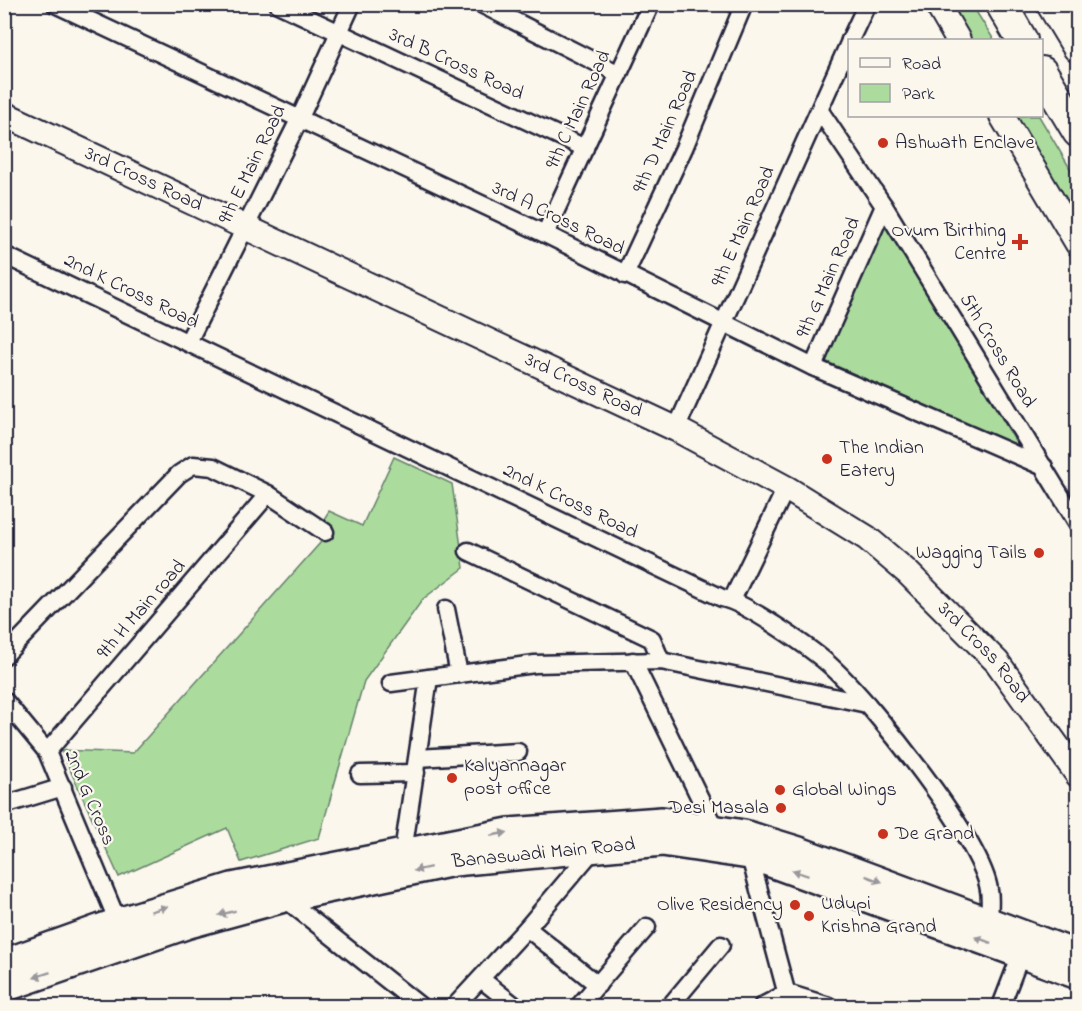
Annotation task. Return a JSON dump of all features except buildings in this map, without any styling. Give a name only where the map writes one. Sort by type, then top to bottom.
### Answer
[{"type":"highway","points":[[1001,4],[1021,39]]},
{"type":"highway","points":[[1052,4],[1077,47]]},
{"type":"highway","points":[[1043,75],[1077,132]]},
{"type":"main road","name":"Banaswadi Main Road","points":[[4,988],[189,924],[281,888],[403,852],[509,832],[600,823],[662,821],[714,827],[747,844],[1077,975]]},
{"type":"main road","name":"Banaswadi Main Road","points":[[4,963],[118,922],[232,887],[281,888],[454,862],[662,842],[747,844],[799,851],[1077,955]]},
{"type":"street","name":"3rd A Cross Road","points":[[55,4],[545,234],[813,367],[1044,467]]},
{"type":"street","name":"3rd B Cross Road","points":[[278,4],[585,148]]},
{"type":"street","name":"9th E Main Road","points":[[188,342],[299,120],[352,4]]},
{"type":"street","points":[[481,4],[619,74]]},
{"type":"street","name":"9th C Main Road","points":[[545,234],[651,4]]},
{"type":"street","name":"9th E Main Road","points":[[851,39],[867,4]]},
{"type":"street","points":[[937,4],[957,39]]},
{"type":"street","name":"9th D Main Road","points":[[625,275],[684,148],[740,7]]},
{"type":"street","name":"9th E Main Road","points":[[676,429],[848,46]]},
{"type":"street","name":"5th Cross Road","points":[[820,111],[884,206],[1077,524]]},
{"type":"street","name":"3rd Cross Road","points":[[4,114],[676,429],[786,488],[867,538],[908,572],[997,662],[1077,776]]},
{"type":"street","points":[[1003,117],[1077,244]]},
{"type":"street","name":"9th G Main Road","points":[[813,367],[884,206]]},
{"type":"street","name":"2nd K Cross Road","points":[[6,259],[188,342],[711,593],[732,600],[832,667],[867,705],[933,787],[977,858],[989,889],[988,922]]},
{"type":"street","points":[[4,656],[179,474],[187,469],[204,464],[268,494],[325,532]]},
{"type":"street","points":[[732,600],[786,488]]},
{"type":"street","name":"9th H Main road","points":[[47,752],[268,494]]},
{"type":"street","points":[[468,551],[652,639],[661,661]]},
{"type":"street","points":[[446,609],[459,674]]},
{"type":"street","points":[[633,661],[714,827]]},
{"type":"street","points":[[391,683],[535,664],[661,661],[867,705]]},
{"type":"street","points":[[403,852],[429,678]]},
{"type":"street","name":"2nd G Cross","points":[[4,700],[47,752],[118,922]]},
{"type":"street","points":[[360,774],[518,752]]},
{"type":"street","points":[[4,805],[63,787]]},
{"type":"street","points":[[747,844],[789,1000]]},
{"type":"street","points":[[455,1006],[482,979],[593,850]]},
{"type":"street","points":[[281,888],[400,1001],[420,1006]]},
{"type":"street","points":[[579,1006],[647,927]]},
{"type":"street","points":[[527,928],[598,985]]},
{"type":"street","points":[[670,1006],[721,945]]},
{"type":"street","points":[[1001,1006],[1021,954]]},
{"type":"street","points":[[482,979],[515,1006]]},
{"type":"street","points":[[762,1006],[789,1000],[829,1006]]},
{"type":"green space","points":[[938,5],[972,5],[993,39],[958,39]]},
{"type":"green space","points":[[1005,117],[1040,117],[1077,180],[1077,239]]},
{"type":"green space","points":[[885,223],[1019,447],[825,361]]},
{"type":"green space","points":[[394,457],[452,484],[464,568],[423,599],[364,681],[319,838],[241,862],[227,828],[119,877],[61,750],[133,753],[321,542],[314,535],[329,511],[362,526]]},
{"type":"place","name":"Ashwath Enclave","points":[[883,143]]},
{"type":"place","name":"Ovum Birthing Centre","points":[[1020,242]]},
{"type":"place","name":"The Indian Eatery","points":[[827,459]]},
{"type":"place","name":"Wagging Tails","points":[[1039,553]]},
{"type":"place","name":"Kalyannagar post office","points":[[452,778]]},
{"type":"place","name":"Global Wings","points":[[780,790]]},
{"type":"place","name":"Desi Masala","points":[[781,808]]},
{"type":"place","name":"De Grand","points":[[883,834]]},
{"type":"place","name":"Olive Residency","points":[[795,905]]},
{"type":"place","name":"Udupi Krishna Grand","points":[[809,916]]}]
